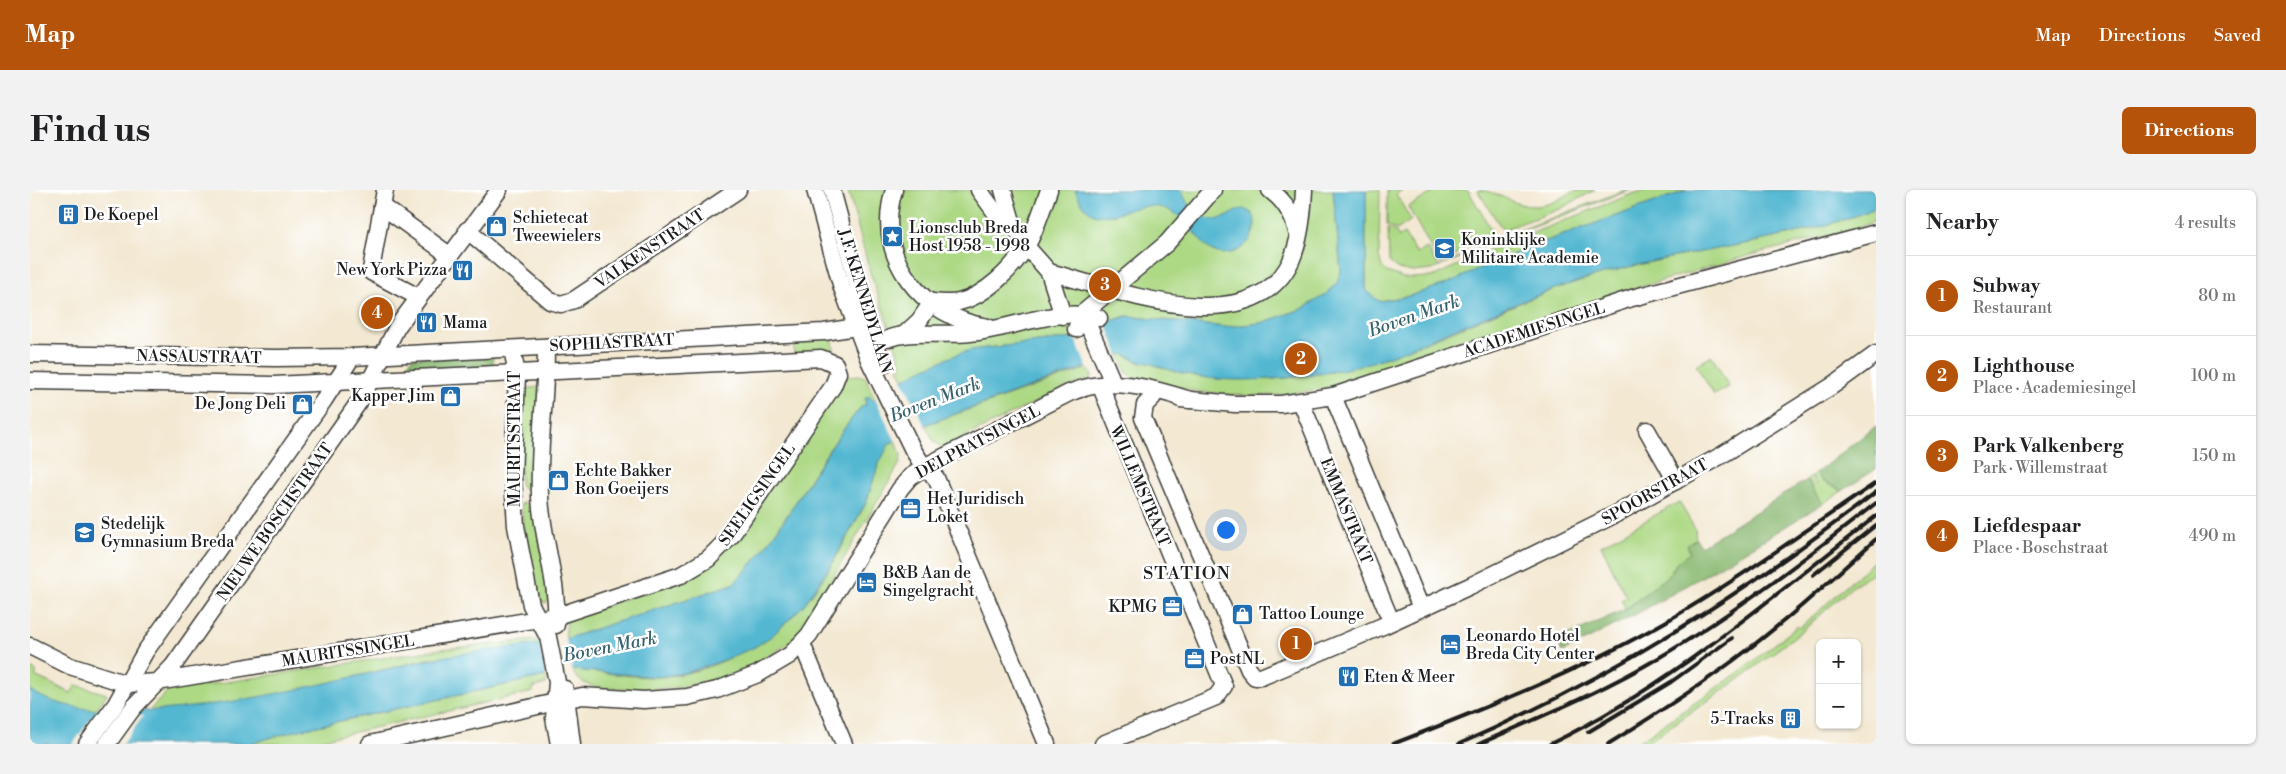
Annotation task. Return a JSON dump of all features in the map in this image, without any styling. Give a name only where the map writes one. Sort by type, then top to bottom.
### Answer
[{"type":"street","points":[[385,190],[371,271],[418,297]]},
{"type":"street","points":[[368,356],[397,326],[467,230],[499,190]]},
{"type":"street","name":"VALKENSTRAAT","points":[[467,230],[550,301],[560,304],[574,300],[738,190]]},
{"type":"street","name":"J.F. KENNEDYLAAN","points":[[815,190],[838,273],[856,327],[886,383],[913,439],[924,467]]},
{"type":"street","name":"J.F. KENNEDYLAAN","points":[[832,190],[886,383]]},
{"type":"street","points":[[894,190],[888,221],[891,248],[901,271],[932,302],[965,321],[999,329]]},
{"type":"street","points":[[979,190],[998,216],[1013,225]]},
{"type":"street","points":[[1003,190],[1013,225],[1026,246],[1049,272],[1063,316]]},
{"type":"street","points":[[932,302],[958,302],[978,293],[1004,273],[1026,246],[1049,190]]},
{"type":"street","points":[[1270,190],[1287,206],[1294,219],[1298,234]]},
{"type":"street","points":[[1049,272],[1164,303],[1204,307],[1230,304],[1250,298],[1267,288],[1285,271],[1294,253],[1304,190]]},
{"type":"street","points":[[906,332],[951,334],[999,329],[1063,316],[1086,321],[1110,288],[1148,259],[1210,196]]},
{"type":"street","points":[[382,206],[449,255]]},
{"type":"street","name":"ACADEMIESINGEL","points":[[1110,383],[1153,397],[1235,404],[1301,402],[1333,396],[1632,298],[1876,233]]},
{"type":"street","points":[[890,338],[906,332],[919,321],[932,302]]},
{"type":"street","name":"WILLEMSTRAAT","points":[[1086,321],[1221,676],[1222,690],[1216,697],[1103,744]]},
{"type":"street","name":"SOPHIASTRAAT","points":[[368,356],[824,332],[856,327]]},
{"type":"street","name":"MAURITSSTRAAT","points":[[546,347],[540,496],[546,547],[557,600],[557,616],[552,637],[561,682],[561,701]]},
{"type":"street","name":"MAURITSSTRAAT","points":[[512,349],[517,374],[514,498],[516,526],[531,605],[538,619],[552,637]]},
{"type":"street","name":"NASSAUSTRAAT","points":[[30,354],[275,358],[368,356]]},
{"type":"street","name":"SPOORSTRAAT","points":[[1256,677],[1267,675],[1421,608],[1550,548],[1676,481],[1832,386],[1876,354]]},
{"type":"street","name":"NIEUWE BOSCHSTRAAT","points":[[107,744],[133,708],[173,666],[372,382],[368,356]]},
{"type":"street","name":"NIEUWE BOSCHSTRAAT","points":[[87,744],[116,704],[145,652],[335,383],[368,356]]},
{"type":"street","name":"SOPHIASTRAAT","points":[[353,382],[821,358],[831,361],[837,368]]},
{"type":"street","name":"SEELIGSINGEL","points":[[538,619],[557,616],[681,575],[715,553],[731,536],[833,386],[837,377],[837,368]]},
{"type":"street","name":"NASSAUSTRAAT","points":[[30,382],[274,385],[353,382]]},
{"type":"street","name":"ACADEMIESINGEL","points":[[1110,383],[1143,386],[1190,400]]},
{"type":"street","name":"DELPRATSINGEL","points":[[370,744],[582,696],[657,700],[702,694],[727,687],[765,671],[790,655],[802,644],[907,480],[924,467],[1050,404],[1110,383]]},
{"type":"street","name":"EMMASTRAAT","points":[[1333,396],[1421,608]]},
{"type":"street","name":"WILLEMSTRAAT","points":[[1153,397],[1145,404],[1143,418],[1249,670],[1256,677]]},
{"type":"street","name":"EMMASTRAAT","points":[[1301,402],[1391,621]]},
{"type":"street","points":[[1647,430],[1676,481]]},
{"type":"street","points":[[924,467],[936,478],[1047,744]]},
{"type":"street","points":[[514,498],[540,496]]},
{"type":"street","name":"MAURITSSINGEL","points":[[157,682],[538,619]]},
{"type":"street","points":[[802,644],[844,744]]},
{"type":"street","points":[[30,646],[70,666],[127,684],[157,682]]},
{"type":"street","points":[[559,744],[554,718],[561,701]]},
{"type":"street","points":[[561,701],[572,744]]},
{"type":"green space","points":[[848,190],[1333,190],[1341,272],[1337,283],[1329,292],[1302,309],[1261,323],[1224,327],[1125,316],[1073,338],[970,350],[948,358],[904,381],[898,368],[902,365],[870,272]]},
{"type":"green space","points":[[1366,190],[1380,190],[1379,256],[1382,267],[1387,272],[1404,278],[1432,277],[1497,247],[1632,194],[1646,190],[1688,190],[1535,245],[1443,285],[1409,296],[1379,301],[1368,293],[1366,288]]},
{"type":"green space","points":[[1387,190],[1403,190],[1396,194],[1411,220],[1397,230],[1387,225]]},
{"type":"green space","points":[[1431,190],[1468,190],[1493,233],[1440,264],[1408,207],[1432,193]]},
{"type":"green space","points":[[1477,190],[1492,193],[1520,204],[1536,206],[1549,204],[1580,190],[1595,190],[1560,209],[1503,230]]},
{"type":"green space","points":[[1625,190],[1630,190],[1505,238],[1441,266],[1497,239]]},
{"type":"green space","points":[[1876,208],[1876,221],[1845,232],[1762,252],[1616,294],[1337,386],[1282,395],[1249,396],[1200,392],[1132,378],[1119,355],[1123,354],[1140,363],[1145,362],[1175,371],[1237,379],[1301,377],[1332,372],[1392,355],[1579,281],[1640,264],[1810,229]]},
{"type":"green space","points":[[1388,228],[1396,232],[1399,237],[1404,234],[1417,254],[1427,248],[1439,267],[1432,270],[1412,272],[1398,269],[1389,262]]},
{"type":"green space","points":[[833,336],[834,354],[794,356],[794,338]]},
{"type":"green space","points":[[493,353],[493,372],[399,377],[412,358]]},
{"type":"green space","points":[[1712,356],[1729,387],[1714,395],[1696,365]]},
{"type":"green space","points":[[1088,368],[1092,376],[1090,379],[1060,390],[942,448],[934,441],[925,425]]},
{"type":"green space","points":[[859,375],[865,377],[875,398],[865,407],[863,405],[829,449],[769,542],[733,584],[565,639],[567,620],[699,572],[843,377]]},
{"type":"green space","points":[[539,387],[532,489],[525,490],[520,485],[523,389]]},
{"type":"green space","points":[[1876,426],[1876,469],[1842,491],[1822,481],[1816,473]]},
{"type":"green space","points":[[895,440],[901,454],[900,463],[813,613],[791,642],[742,670],[724,677],[687,686],[648,689],[605,688],[589,685],[576,677],[572,670],[648,677],[678,675],[718,663],[738,654],[775,631],[791,618],[821,582],[868,499],[883,453]]},
{"type":"green space","points":[[1816,473],[1822,481],[1842,491],[1822,504],[1807,480],[1811,477],[1815,485],[1817,484],[1812,476]]},
{"type":"green space","points":[[1807,480],[1822,504],[1662,600],[1562,652],[1557,640],[1626,609],[1670,574],[1677,562],[1690,553],[1687,545],[1696,539],[1701,546]]},
{"type":"green space","points":[[1679,502],[1695,529],[1696,539],[1691,542],[1691,553],[1677,562],[1670,574],[1626,609],[1621,600],[1626,597],[1601,545]]},
{"type":"green space","points":[[521,504],[535,506],[549,600],[546,603],[538,600],[527,555]]},
{"type":"green space","points":[[1876,559],[1876,571],[1854,585],[1808,626],[1741,678],[1645,744],[1635,744],[1738,673],[1798,626],[1800,628]]},
{"type":"green space","points":[[536,640],[540,645],[427,659],[212,712],[161,719],[141,719],[168,691],[441,649]]},
{"type":"green space","points":[[30,668],[37,672],[35,676],[71,693],[76,685],[107,694],[92,716],[59,707],[37,696],[30,690]]},
{"type":"green space","points":[[547,676],[546,684],[533,688],[533,692],[302,744],[248,744],[295,731]]},
{"type":"water","points":[[1075,190],[1182,190],[1187,203],[1203,217],[1209,219],[1223,218],[1244,209],[1252,213],[1255,221],[1254,229],[1249,241],[1239,250],[1227,254],[1214,252],[1202,242],[1182,219],[1168,210],[1146,206],[1101,216],[1092,213],[1083,205]]},
{"type":"water","name":"Boven Mark","points":[[1333,190],[1366,190],[1366,288],[1368,293],[1379,301],[1409,296],[1443,285],[1535,245],[1688,190],[1876,190],[1876,208],[1810,229],[1640,264],[1585,279],[1525,300],[1395,354],[1341,370],[1276,379],[1216,379],[1198,377],[1146,362],[1143,363],[1123,354],[930,423],[889,444],[878,466],[866,503],[832,563],[804,605],[773,635],[755,647],[722,661],[685,673],[658,677],[572,670],[295,731],[248,744],[30,744],[30,690],[66,705],[112,711],[166,710],[223,703],[281,693],[427,660],[565,639],[733,584],[769,542],[830,449],[863,405],[866,405],[865,398],[869,396],[872,400],[919,371],[970,350],[1073,338],[1128,316],[1224,327],[1261,323],[1302,309],[1329,292],[1337,283],[1341,272]]},
{"type":"pier","points":[[1105,321],[1120,358],[1088,370],[1076,341],[1069,336]]},
{"type":"pier","points":[[902,379],[926,428],[896,442],[874,396]]},
{"type":"pier","points":[[565,636],[573,673],[547,678],[539,642]]},
{"type":"pier","points":[[94,714],[143,716],[123,744],[73,744]]},
{"type":"railway","points":[[1393,744],[1531,688],[1632,640],[1719,589],[1876,483]]},
{"type":"railway","points":[[1459,744],[1515,719],[1570,691],[1675,631],[1727,599],[1876,492]]},
{"type":"railway","points":[[1479,744],[1594,692],[1660,657],[1743,603],[1876,503]]},
{"type":"railway","points":[[1550,744],[1594,721],[1678,668],[1719,639],[1876,516]]},
{"type":"railway","points":[[1813,575],[1876,525]]},
{"type":"railway","points":[[1608,744],[1712,676],[1763,638],[1876,539]]},
{"type":"railway","points":[[1588,732],[1671,682],[1732,638]]},
{"type":"place","name":"De Koepel","points":[[68,215]]},
{"type":"place","name":"Schietecat Tweewielers","points":[[497,227]]},
{"type":"place","name":"Lionsclub Breda Host 1958 - 1998","points":[[893,237]]},
{"type":"place","name":"Koninklijke Militaire Academie","points":[[1445,249]]},
{"type":"place","name":"New York Pizza","points":[[463,270]]},
{"type":"place","name":"Park Valkenberg","points":[[1105,285]]},
{"type":"place","name":"Liefdespaar","points":[[377,313]]},
{"type":"place","name":"Mama","points":[[427,323]]},
{"type":"place","name":"Lighthouse","points":[[1301,359]]},
{"type":"place","name":"Kapper Jim","points":[[451,396]]},
{"type":"place","name":"De Jong Deli","points":[[302,404]]},
{"type":"place","name":"Echte Bakker Ron Goeijers","points":[[559,480]]},
{"type":"place","name":"Het Juridisch Loket","points":[[911,508]]},
{"type":"place","name":"Stedelijk Gymnasium Breda","points":[[85,533]]},
{"type":"place","name":"B&B Aan de Singelgracht","points":[[867,582]]},
{"type":"place","name":"KPMG","points":[[1173,607]]},
{"type":"place","name":"Tattoo Lounge","points":[[1243,614]]},
{"type":"place","name":"Subway","points":[[1296,644]]},
{"type":"place","name":"Leonardo Hotel Breda City Center","points":[[1450,645]]},
{"type":"place","name":"PostNL","points":[[1194,659]]},
{"type":"place","name":"Eten & Meer","points":[[1348,677]]},
{"type":"place","name":"5-Tracks","points":[[1790,719]]},
{"type":"district","name":"STATION","points":[[1187,573]]}]
